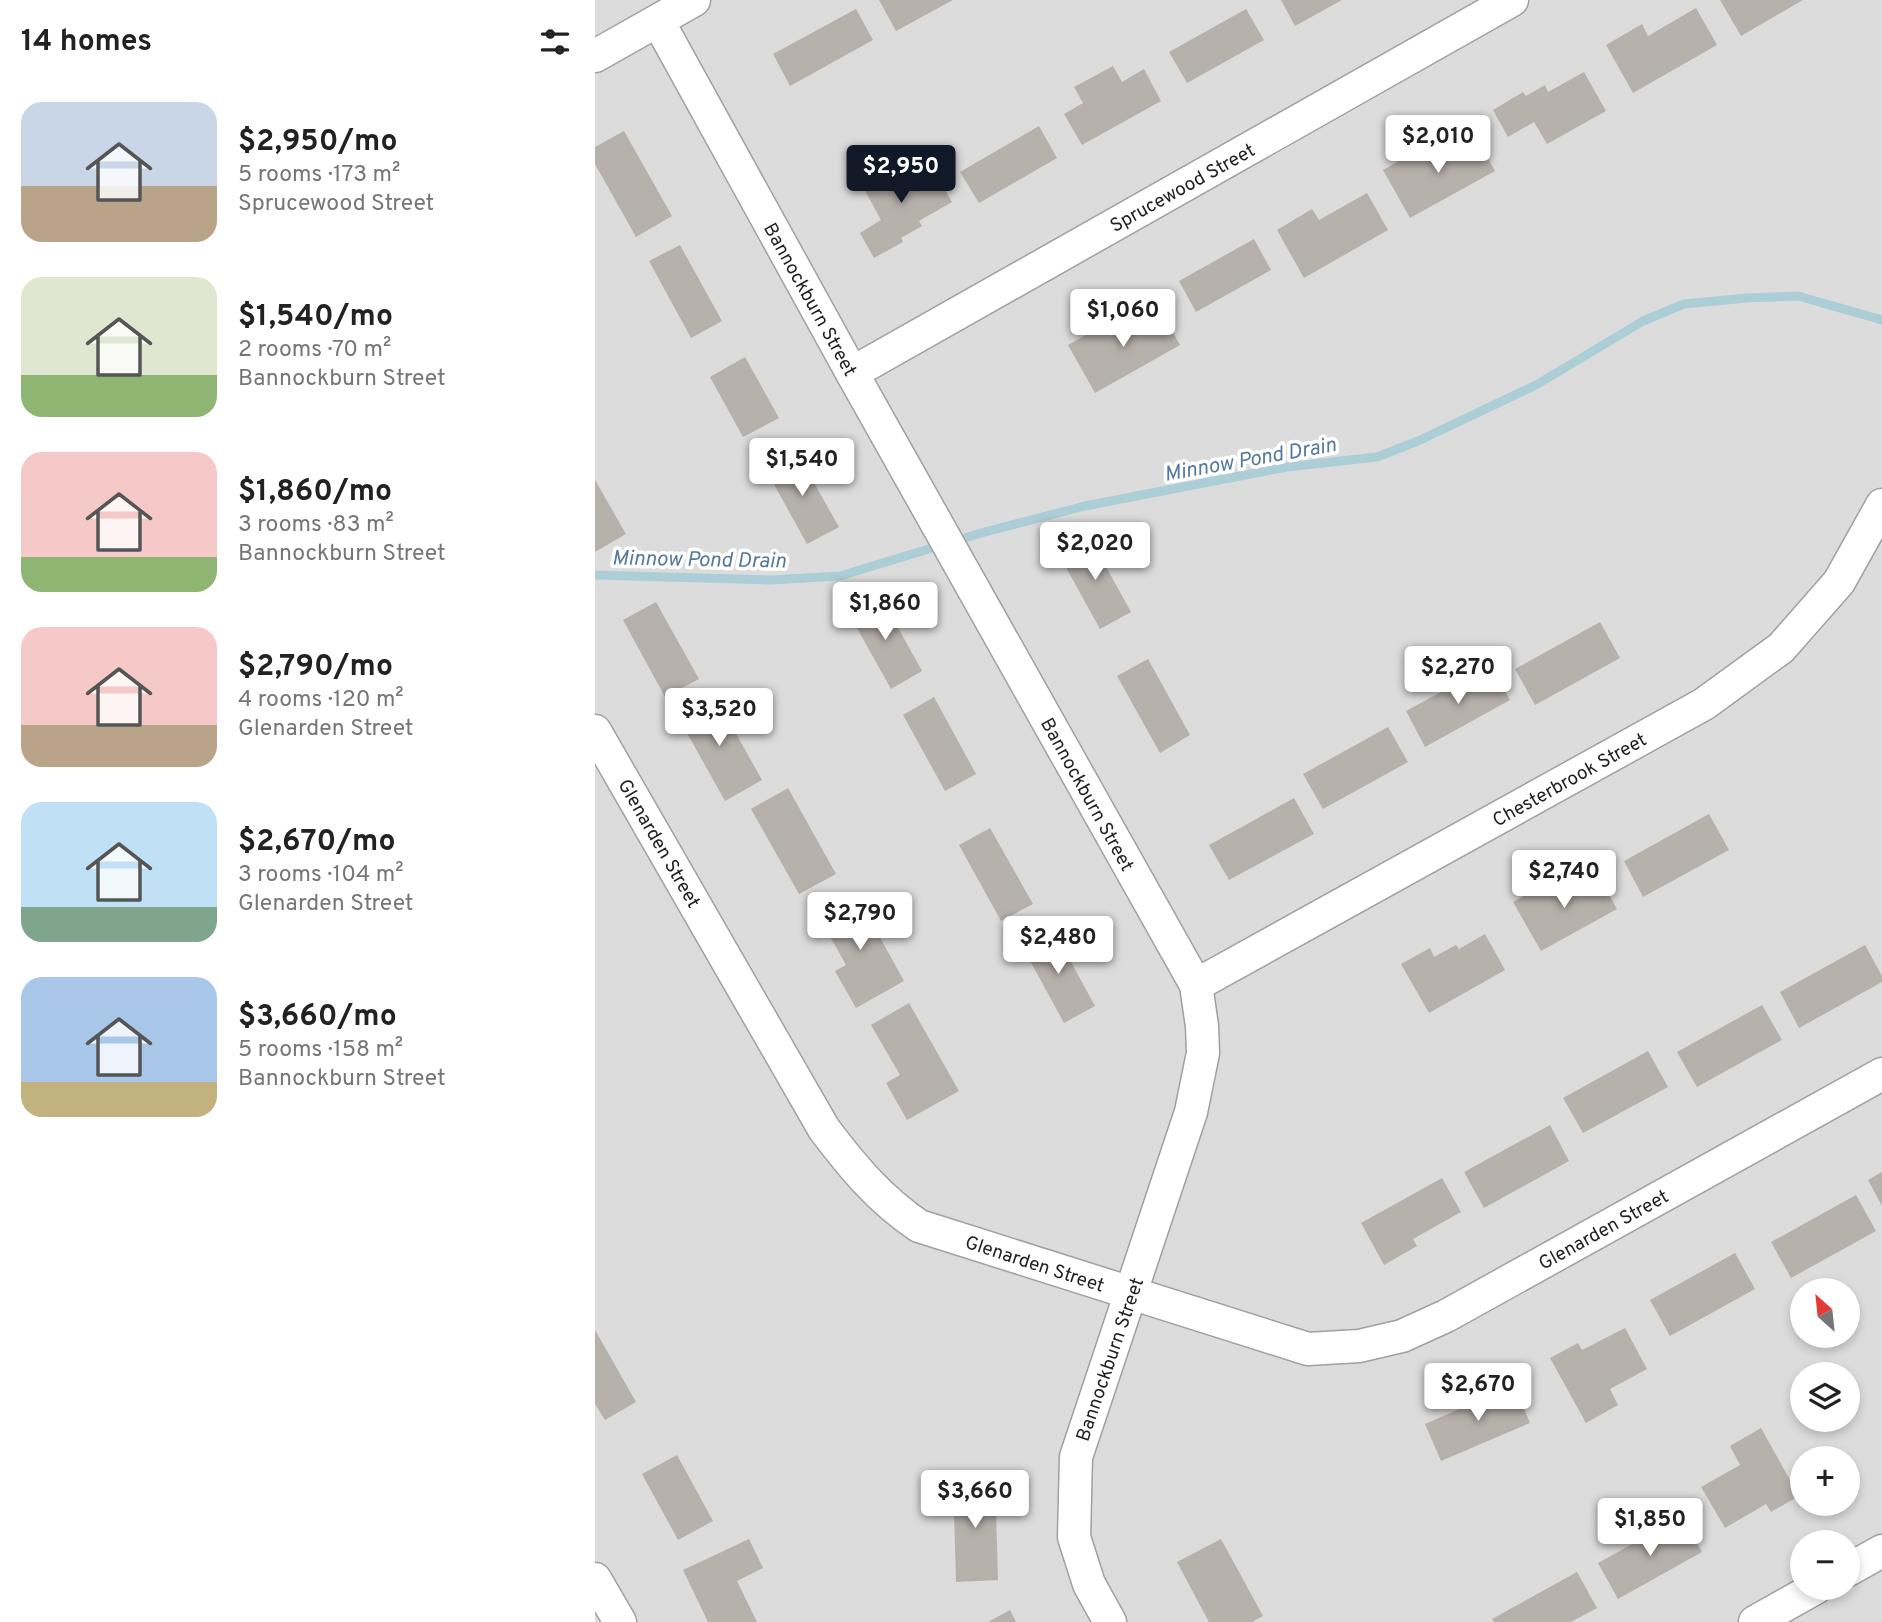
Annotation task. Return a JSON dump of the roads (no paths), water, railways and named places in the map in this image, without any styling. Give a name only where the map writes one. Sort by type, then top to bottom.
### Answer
[{"type":"street","points":[[595,56],[694,0]]},
{"type":"street","name":"Sprucewood Street","points":[[852,373],[1512,0]]},
{"type":"street","name":"Bannockburn Street","points":[[657,20],[928,510],[1196,985],[1203,1053],[1191,1112],[1076,1458],[1074,1537],[1089,1584],[1111,1622]]},
{"type":"street","name":"Chesterbrook Street","points":[[1196,985],[1704,704],[1781,648],[1873,543],[1882,505]]},
{"type":"street","name":"Glenarden Street","points":[[597,740],[824,1129],[864,1180],[898,1212],[919,1226],[1308,1349],[1359,1346],[1402,1336],[1446,1316],[1882,1074]]},
{"type":"street","points":[[1860,1563],[1882,1551]]},
{"type":"street","points":[[595,1579],[619,1622]]},
{"type":"street","points":[[1755,1622],[1794,1600]]},
{"type":"waterway","name":"Minnow Pond Drain","points":[[595,575],[770,580],[840,576],[981,533],[1085,506],[1287,467],[1377,457],[1418,441],[1536,385],[1643,321],[1684,304],[1798,296],[1882,320]]}]
